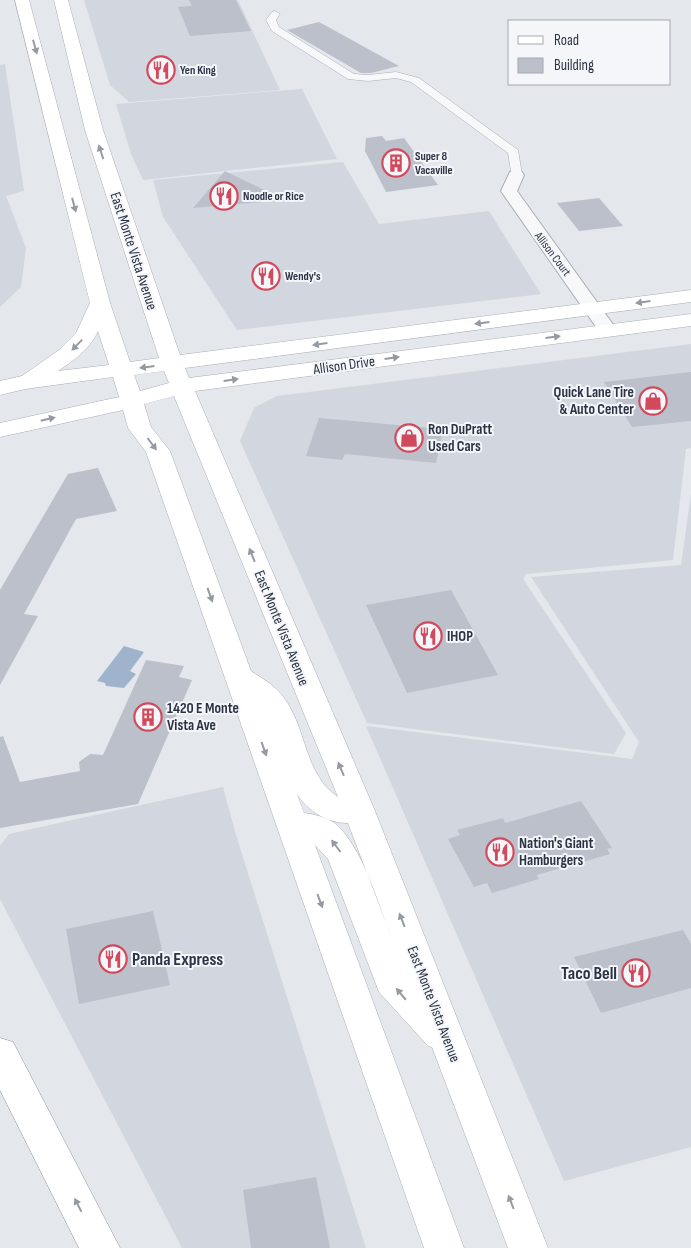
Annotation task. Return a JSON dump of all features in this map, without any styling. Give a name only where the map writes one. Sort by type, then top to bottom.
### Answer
[{"type":"main road","points":[[22,0],[100,303],[140,428],[158,451],[444,1248]]},
{"type":"main road","name":"East Monte Vista Avenue","points":[[61,0],[94,130],[178,375],[359,812],[528,1248]]},
{"type":"main road","name":"Allison Drive","points":[[0,430],[131,401],[178,375],[592,309],[691,296]]},
{"type":"main road","points":[[25,382],[67,355],[86,335],[100,303]]},
{"type":"main road","name":"Allison Drive","points":[[0,388],[25,382],[121,370],[178,375],[691,320]]},
{"type":"main road","points":[[238,676],[265,695],[278,710],[305,784],[314,798],[340,811],[359,812]]},
{"type":"main road","points":[[290,822],[312,826],[322,831],[342,854],[391,982],[408,1002],[448,1041]]},
{"type":"main road","points":[[0,1053],[100,1248]]},
{"type":"street","points":[[275,14],[271,20],[275,29],[352,77],[368,78],[396,75],[415,80],[514,152],[516,175]]},
{"type":"street","name":"Allison Court","points":[[516,175],[509,191],[608,330]]},
{"type":"shaded area","points":[[84,0],[238,0],[280,90],[129,102],[110,85]]},
{"type":"shaded area","points":[[5,64],[24,191],[6,196],[26,248],[21,287],[0,307],[0,65]]},
{"type":"shaded area","points":[[302,89],[337,159],[143,180],[131,154],[116,104]]},
{"type":"shaded area","points":[[343,162],[379,224],[489,211],[541,294],[237,330],[163,217],[153,180]]},
{"type":"shaded area","points":[[691,344],[691,448],[686,449],[673,560],[526,574],[523,579],[626,733],[614,754],[367,723],[240,441],[254,408],[277,396]]},
{"type":"shaded area","points":[[691,494],[691,1147],[564,1181],[366,726],[632,759],[639,742],[531,577],[681,565]]},
{"type":"shaded area","points":[[223,787],[236,835],[366,1248],[182,1248],[0,899],[0,846],[9,834]]},
{"type":"water","points":[[124,646],[144,652],[130,671],[136,674],[124,688],[106,686],[105,683],[97,681]]},
{"type":"building","points":[[189,0],[236,0],[251,31],[190,36],[178,7],[192,6]]},
{"type":"building","points":[[319,22],[399,66],[371,73],[361,73],[287,30]]},
{"type":"building","name":"Super 8 Vacaville","points":[[382,136],[386,141],[404,138],[438,185],[386,192],[365,151],[366,138]]},
{"type":"building","points":[[225,171],[285,200],[193,208]]},
{"type":"building","points":[[599,198],[623,226],[579,231],[557,203]]},
{"type":"building","name":"Quick Lane Tire & Auto Center","points":[[691,372],[691,421],[632,427],[604,382]]},
{"type":"building","name":"Ron DuPratt Used Cars","points":[[319,418],[443,429],[436,463],[345,454],[342,460],[306,456]]},
{"type":"building","points":[[98,468],[117,511],[76,519],[24,614],[38,616],[0,685],[0,590],[68,474]]},
{"type":"building","name":"IHOP","points":[[451,590],[498,675],[407,693],[366,605]]},
{"type":"building","name":"1420 E Monte Vista Ave","points":[[146,660],[184,666],[179,677],[192,680],[138,804],[0,828],[0,737],[3,736],[20,782],[80,771],[79,762],[90,754],[103,755]]},
{"type":"building","points":[[581,801],[612,848],[607,849],[610,854],[537,875],[539,879],[492,893],[487,883],[474,887],[448,839],[460,835],[457,830],[503,818],[505,823]]},
{"type":"building","points":[[153,911],[170,985],[79,1004],[66,929]]},
{"type":"building","name":"Taco Bell","points":[[683,930],[691,944],[691,988],[601,1013],[574,957]]},
{"type":"building","points":[[316,1177],[330,1248],[251,1248],[243,1190]]},
{"type":"place","name":"Yen King","points":[[161,70]]},
{"type":"place","name":"Super 8 Vacaville","points":[[396,163]]},
{"type":"place","name":"Noodle or Rice","points":[[224,196]]},
{"type":"place","name":"Wendy's","points":[[266,276]]},
{"type":"place","name":"Quick Lane Tire & Auto Center","points":[[653,401]]},
{"type":"place","name":"Ron DuPratt Used Cars","points":[[409,438]]},
{"type":"place","name":"IHOP","points":[[428,636]]},
{"type":"place","name":"1420 E Monte Vista Ave","points":[[148,717]]},
{"type":"place","name":"Nation's Giant Hamburgers","points":[[500,852]]},
{"type":"place","name":"Panda Express","points":[[113,959]]},
{"type":"place","name":"Taco Bell","points":[[636,973]]}]
